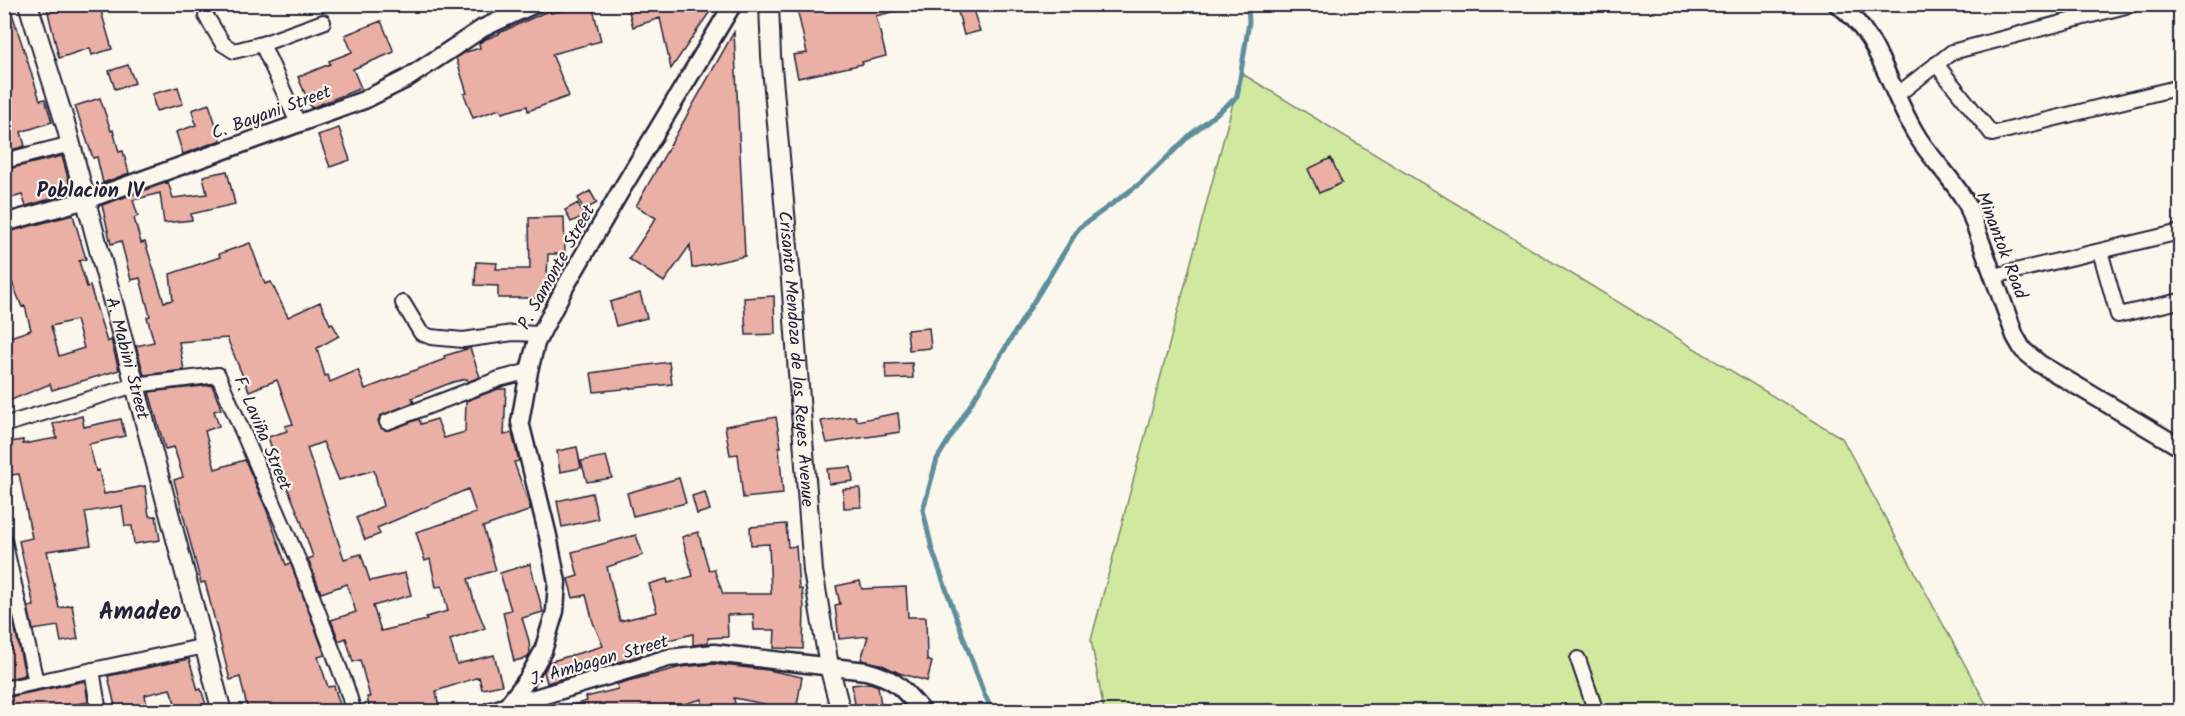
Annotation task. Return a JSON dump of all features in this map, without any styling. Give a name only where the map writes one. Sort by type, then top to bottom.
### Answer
[{"type":"main road","name":"A. Mabini Street","points":[[28,4],[71,144],[222,711]]},
{"type":"main road","name":"Crisanto Mendoza de los Reyes Avenue","points":[[769,4],[771,56],[813,571],[829,666],[841,711]]},
{"type":"street","name":"C. Bayani Street","points":[[4,223],[86,200],[364,100],[406,79],[483,28],[535,4]]},
{"type":"street","name":"P. Samonte Street","points":[[507,706],[527,680],[543,651],[555,611],[554,571],[520,422],[529,371],[541,333],[614,202],[733,4]]},
{"type":"street","name":"Minantok Road","points":[[1837,4],[1866,34],[1918,138],[1959,188],[1968,206],[2015,336],[2023,350],[2031,358],[2181,447]]},
{"type":"street","points":[[1897,95],[1952,52],[2133,4]]},
{"type":"street","points":[[206,16],[223,44],[234,51],[262,44],[323,22]]},
{"type":"street","points":[[262,44],[298,123]]},
{"type":"street","points":[[1936,64],[1992,134],[2181,87]]},
{"type":"street","points":[[4,161],[71,144]]},
{"type":"street","points":[[1994,276],[2181,232]]},
{"type":"street","points":[[2100,251],[2118,315],[2181,301]]},
{"type":"street","points":[[403,303],[421,333],[431,337],[463,340],[513,333],[541,333]]},
{"type":"street","points":[[387,422],[499,379],[529,371]]},
{"type":"street","name":"F. Laviña Street","points":[[4,425],[135,385],[218,375],[222,379],[300,564],[354,711]]},
{"type":"street","points":[[4,540],[36,682]]},
{"type":"street","points":[[4,689],[205,646]]},
{"type":"street","name":"J. Ambagan Street","points":[[488,711],[668,658],[714,653],[829,666],[885,676],[900,685],[923,711]]},
{"type":"street","points":[[1578,659],[1596,711]]},
{"type":"street","points":[[92,670],[99,711]]},
{"type":"green space","points":[[1241,73],[1842,438],[1990,711],[1104,711],[1091,640]]},
{"type":"building","points":[[4,4],[9,4],[40,100],[45,99],[52,122],[21,132],[25,146],[4,152]]},
{"type":"building","points":[[46,4],[99,4],[112,49],[92,55],[90,48],[59,58]]},
{"type":"building","points":[[592,4],[601,41],[552,54],[569,96],[528,111],[527,106],[502,113],[500,109],[473,118],[464,94],[467,93],[456,58],[480,48],[479,43],[486,39],[550,10],[551,13]]},
{"type":"building","points":[[627,4],[715,4],[671,69],[660,18],[633,27]]},
{"type":"building","points":[[796,4],[904,4],[904,9],[876,16],[886,56],[862,62],[863,64],[798,78],[793,55],[807,53]]},
{"type":"building","points":[[956,4],[971,4],[980,31],[964,35]]},
{"type":"building","points":[[381,21],[394,52],[353,69],[361,88],[311,108],[298,77],[352,52],[345,35]]},
{"type":"building","points":[[734,32],[745,256],[692,268],[690,245],[664,282],[629,259],[656,218],[636,206]]},
{"type":"building","points":[[128,65],[135,83],[115,89],[109,71]]},
{"type":"building","points":[[178,87],[183,104],[156,111],[152,94]]},
{"type":"building","points":[[100,98],[119,152],[123,151],[129,173],[103,183],[97,157],[93,158],[75,106]]},
{"type":"building","points":[[209,104],[221,140],[183,154],[176,132],[196,125],[192,110]]},
{"type":"building","points":[[339,128],[350,160],[330,167],[318,135]]},
{"type":"building","points":[[62,156],[72,193],[26,206],[22,195],[4,200],[4,170]]},
{"type":"building","points":[[1331,158],[1342,183],[1319,193],[1308,169]]},
{"type":"building","points":[[227,171],[235,204],[191,214],[192,220],[164,223],[160,193],[133,200],[138,216],[134,218],[141,243],[145,242],[164,302],[173,300],[170,274],[220,257],[219,254],[250,243],[265,284],[271,282],[288,317],[320,302],[330,324],[332,323],[339,336],[317,348],[325,376],[328,375],[330,382],[358,370],[365,389],[445,359],[444,356],[470,348],[480,377],[467,382],[467,379],[453,382],[412,398],[414,402],[380,416],[378,421],[382,429],[390,430],[419,419],[421,424],[437,419],[444,438],[465,432],[466,401],[498,389],[506,389],[504,435],[512,433],[519,461],[514,462],[531,510],[483,527],[496,570],[468,579],[485,628],[450,640],[457,664],[494,655],[502,685],[482,689],[479,677],[436,691],[439,709],[370,711],[367,697],[370,697],[360,660],[353,662],[346,638],[339,641],[331,620],[356,612],[347,584],[321,593],[308,559],[313,557],[300,518],[268,437],[287,431],[285,426],[293,424],[277,380],[249,391],[227,338],[179,342],[184,370],[144,375],[136,346],[154,342],[147,317],[150,316],[140,278],[131,280],[121,241],[111,244],[102,205],[168,182],[173,198],[207,194],[203,176]],"holes":[[[323,442],[339,480],[374,470],[383,506],[356,518],[365,540],[380,534],[377,528],[468,489],[476,513],[416,532],[425,561],[430,559],[436,587],[442,586],[448,611],[426,617],[427,620],[381,631],[373,606],[411,595],[405,573],[370,581],[361,554],[344,559],[307,448]]]},
{"type":"building","points":[[590,191],[597,203],[584,210],[578,198]]},
{"type":"building","points":[[578,203],[584,216],[571,222],[565,210]]},
{"type":"building","points":[[73,215],[86,259],[79,261],[87,287],[90,286],[107,342],[111,340],[119,370],[52,390],[50,384],[4,403],[4,339],[31,330],[25,306],[22,307],[10,277],[4,278],[4,233]],"holes":[[[76,320],[84,348],[59,356],[51,326]]]},
{"type":"building","points":[[564,217],[565,254],[548,254],[546,298],[498,298],[498,286],[475,285],[476,262],[497,263],[496,269],[530,269],[529,218]]},
{"type":"building","points":[[640,293],[647,318],[616,326],[610,302]]},
{"type":"building","points":[[774,296],[775,334],[746,335],[744,298]]},
{"type":"building","points":[[929,328],[931,348],[909,350],[907,330]]},
{"type":"building","points":[[669,362],[672,384],[594,392],[591,373]]},
{"type":"building","points":[[912,363],[913,378],[886,379],[885,364]]},
{"type":"building","points":[[212,385],[221,409],[214,411],[219,426],[205,431],[215,469],[245,460],[267,511],[286,565],[290,563],[292,567],[325,655],[318,657],[328,687],[334,686],[342,711],[248,711],[240,677],[230,680],[205,582],[201,583],[174,480],[183,477],[174,447],[165,449],[149,392]]},
{"type":"building","points":[[898,413],[900,432],[827,443],[821,421],[855,416],[857,421]]},
{"type":"building","points":[[82,416],[84,427],[121,419],[125,436],[89,444],[96,471],[99,470],[104,494],[145,486],[149,516],[156,516],[160,540],[134,544],[132,526],[125,526],[122,506],[85,512],[91,545],[47,551],[59,608],[72,605],[78,639],[61,642],[58,626],[33,630],[28,607],[34,606],[19,541],[32,538],[19,474],[4,476],[4,443],[23,440],[23,444],[57,438],[53,424]]},
{"type":"building","points":[[776,417],[781,447],[779,447],[783,494],[743,498],[738,454],[730,455],[725,426]]},
{"type":"building","points":[[577,447],[581,468],[560,472],[557,451]]},
{"type":"building","points":[[606,456],[612,478],[587,482],[581,461]]},
{"type":"building","points":[[851,467],[853,481],[829,484],[827,469]]},
{"type":"building","points":[[679,478],[686,503],[633,516],[627,493]]},
{"type":"building","points":[[860,488],[861,507],[844,508],[843,489]]},
{"type":"building","points":[[705,492],[710,510],[697,514],[692,496]]},
{"type":"building","points":[[592,493],[598,519],[562,527],[557,501]]},
{"type":"building","points":[[786,524],[788,547],[796,546],[799,589],[802,589],[803,649],[774,648],[775,630],[754,630],[753,614],[727,615],[728,637],[708,638],[708,643],[693,645],[693,634],[657,643],[640,648],[642,655],[547,683],[544,672],[549,662],[603,646],[593,622],[586,595],[573,598],[568,579],[578,576],[572,552],[636,535],[643,555],[607,567],[620,621],[657,612],[649,584],[667,579],[668,583],[693,576],[682,537],[698,532],[709,570],[714,569],[723,594],[771,594],[769,544],[751,545],[750,527]]},
{"type":"building","points":[[530,564],[543,612],[522,618],[530,653],[527,658],[514,661],[503,612],[511,610],[500,573]]},
{"type":"building","points":[[860,581],[862,589],[906,587],[908,617],[926,617],[927,660],[932,662],[927,681],[899,673],[880,664],[861,660],[868,636],[839,639],[835,605],[840,604],[836,586]]},
{"type":"building","points":[[11,610],[25,675],[4,680],[4,611]]},
{"type":"building","points":[[189,659],[198,690],[201,689],[208,711],[178,711],[170,689],[145,695],[148,711],[116,711],[108,676]]},
{"type":"building","points":[[713,664],[768,670],[802,677],[796,711],[734,698],[736,711],[702,711],[702,699],[670,708],[671,711],[563,711],[562,708],[587,701],[586,697],[618,689],[617,684],[681,667]]},
{"type":"building","points":[[85,681],[88,702],[47,711],[4,711],[4,698]]},
{"type":"building","points":[[870,683],[878,686],[882,711],[856,711],[852,685]]},
{"type":"waterway","points":[[993,712],[983,691],[932,549],[923,510],[937,459],[1079,228],[1142,182],[1190,135],[1237,97],[1249,22],[1248,4]]},
{"type":"district","name":"Poblacion IV","points":[[90,190]]},
{"type":"district","name":"Amadeo","points":[[140,611]]}]
